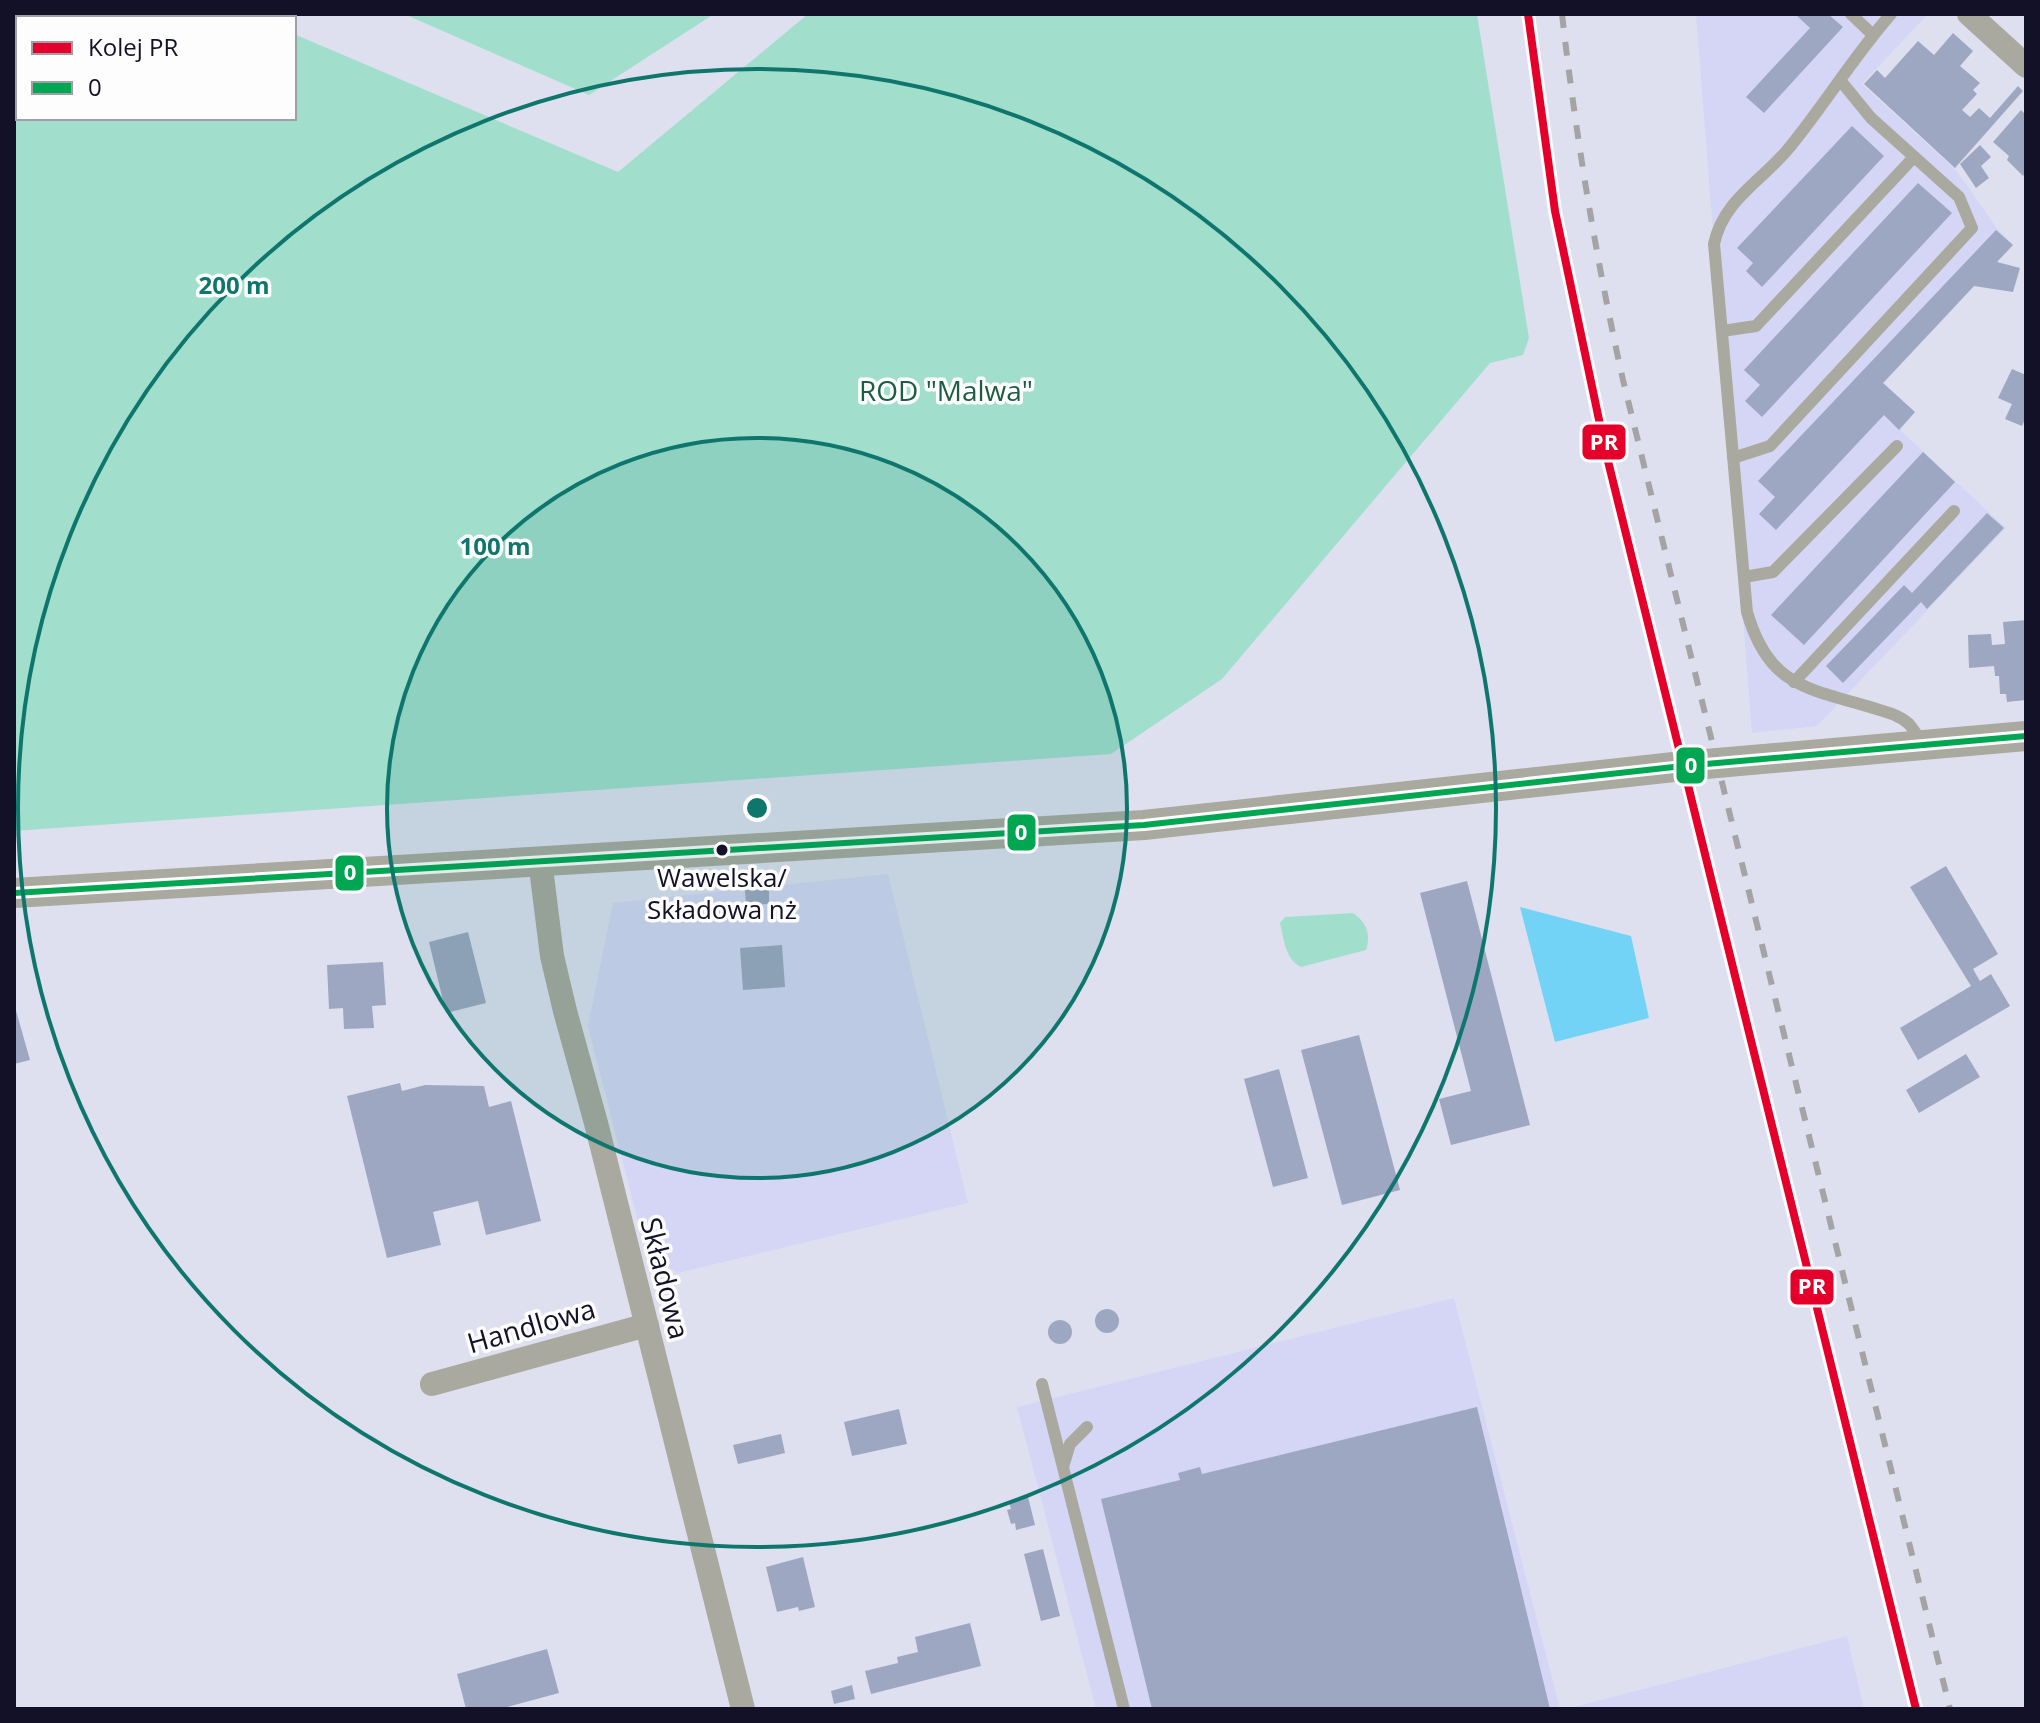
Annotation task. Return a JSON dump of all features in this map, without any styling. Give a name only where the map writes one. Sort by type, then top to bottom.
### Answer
[{"type":"street","points":[[1969,14],[2026,66]]},
{"type":"street","points":[[14,893],[1160,824],[1683,766],[2026,736]]},
{"type":"street","name":"Składowa","points":[[540,860],[552,956],[743,1709]]},
{"type":"street","name":"Handlowa","points":[[432,1384],[647,1325]]},
{"type":"lane","points":[[1851,14],[1873,35]]},
{"type":"lane","points":[[1891,14],[1787,151],[1728,209],[1718,226],[1714,244],[1747,612],[1754,635],[1765,654],[1794,682],[1810,690],[1888,712],[1910,725],[1923,745]]},
{"type":"lane","points":[[1733,458],[1770,446],[1972,228],[1959,197],[1871,118],[1840,80]]},
{"type":"lane","points":[[1722,331],[1756,326],[1914,157]]},
{"type":"lane","points":[[1744,577],[1773,572],[1897,446]]},
{"type":"lane","points":[[1794,682],[1954,511]]},
{"type":"lane","points":[[1042,1384],[1124,1709]]},
{"type":"lane","points":[[1063,1467],[1070,1444],[1087,1427]]},
{"type":"shaded area","points":[[1696,14],[1928,14],[1862,84],[1956,170],[1996,227],[2013,245],[1884,383],[1915,412],[1900,430],[2006,528],[1817,726],[1752,733]]},
{"type":"shaded area","points":[[888,874],[968,1203],[678,1273],[646,1253],[588,1026],[613,903]]},
{"type":"shaded area","points":[[1454,1298],[1560,1709],[1096,1709],[1017,1407]]},
{"type":"shaded area","points":[[1847,1636],[1864,1709],[1566,1709]]},
{"type":"green space","name":"ROD \"Malwa\"","points":[[14,14],[252,16],[16,16],[16,120],[296,120],[296,35],[618,172],[808,14],[1477,14],[1529,338],[1523,355],[1490,363],[1222,679],[1111,754],[14,831]]},
{"type":"green space","points":[[404,14],[714,14],[589,95]]},
{"type":"green space","points":[[1353,913],[1367,929],[1366,950],[1301,967],[1292,959],[1280,923],[1285,917]]},
{"type":"water","points":[[1520,907],[1631,936],[1649,1018],[1555,1042]]},
{"type":"building","points":[[1795,14],[1828,14],[1843,27],[1764,113],[1746,97],[1810,28]]},
{"type":"building","points":[[1953,33],[1973,51],[1960,66],[1980,83],[1973,90],[1977,94],[1962,110],[1970,117],[1979,108],[1990,118],[2018,86],[2023,91],[1955,168],[1864,84],[1877,70],[1885,78],[1918,41],[1934,55]]},
{"type":"building","points":[[2021,110],[2026,115],[2026,172],[2023,176],[2007,160],[2009,156],[1993,142]]},
{"type":"building","points":[[1852,126],[1884,156],[1762,287],[1746,271],[1753,263],[1737,248]]},
{"type":"building","points":[[1980,145],[1991,157],[1981,166],[1989,178],[1976,188],[1960,164]]},
{"type":"building","points":[[1918,183],[1952,213],[1762,417],[1745,401],[1760,385],[1744,370]]},
{"type":"building","points":[[1996,230],[2013,245],[1997,262],[2020,268],[2013,292],[1974,286],[1883,383],[1915,412],[1899,430],[1884,415],[1776,530],[1759,514],[1775,497],[1758,481]]},
{"type":"building","points":[[2012,369],[2026,375],[2026,417],[2022,426],[2005,419],[2012,404],[1998,398]]},
{"type":"building","points":[[1923,452],[1955,482],[1804,645],[1771,615]]},
{"type":"building","points":[[1987,513],[2004,528],[1927,609],[1921,602],[1843,683],[1826,666],[1904,585],[1912,593]]},
{"type":"building","points":[[2026,620],[2026,700],[2007,702],[2006,694],[2000,694],[1999,676],[1995,676],[1994,666],[1969,668],[1968,635],[1991,634],[1992,645],[2005,644],[2003,622]]},
{"type":"building","points":[[1946,866],[1998,954],[1973,969],[1980,981],[1991,974],[2010,1006],[1918,1060],[1900,1028],[1971,986],[1910,887]]},
{"type":"building","points":[[1467,881],[1530,1125],[1451,1145],[1439,1099],[1471,1091],[1420,893]]},
{"type":"building","points":[[769,889],[769,904],[746,905],[745,890]]},
{"type":"building","points":[[468,932],[486,1003],[446,1013],[429,942]]},
{"type":"building","points":[[782,945],[785,987],[743,990],[740,948]]},
{"type":"building","points":[[383,962],[386,1005],[372,1006],[374,1028],[344,1029],[343,1008],[329,1009],[327,965]]},
{"type":"building","points":[[14,1008],[30,1060],[14,1064]]},
{"type":"building","points":[[1359,1035],[1400,1190],[1342,1205],[1301,1050]]},
{"type":"building","points":[[1966,1054],[1980,1077],[1919,1113],[1906,1090]]},
{"type":"building","points":[[1279,1069],[1308,1178],[1273,1187],[1244,1079]]},
{"type":"building","points":[[400,1083],[402,1091],[425,1085],[484,1086],[489,1107],[511,1101],[541,1221],[486,1235],[478,1201],[433,1212],[441,1245],[387,1258],[347,1096]]},
{"type":"building","points":[[1107,1309],[1118,1316],[1119,1321],[1112,1332],[1107,1333],[1096,1326],[1095,1321],[1102,1310]]},
{"type":"building","points":[[1060,1320],[1068,1324],[1072,1332],[1068,1340],[1060,1344],[1052,1340],[1048,1332],[1052,1324]]},
{"type":"building","points":[[1477,1407],[1550,1709],[1152,1709],[1101,1499],[1180,1480],[1178,1473],[1200,1467],[1202,1474]]},
{"type":"building","points":[[899,1409],[907,1444],[852,1456],[844,1422]]},
{"type":"building","points":[[781,1434],[785,1453],[738,1464],[733,1445]]},
{"type":"building","points":[[1028,1497],[1035,1525],[1016,1530],[1007,1510],[1011,1509],[1009,1502]]},
{"type":"building","points":[[1043,1549],[1060,1616],[1041,1621],[1024,1554]]},
{"type":"building","points":[[803,1557],[815,1607],[777,1612],[766,1567]]},
{"type":"building","points":[[970,1623],[981,1666],[871,1694],[865,1671],[898,1663],[897,1657],[918,1652],[915,1637]]},
{"type":"building","points":[[547,1649],[559,1693],[500,1709],[466,1709],[457,1674]]},
{"type":"building","points":[[852,1685],[855,1699],[834,1704],[831,1691]]},
{"type":"railway","points":[[1562,14],[1588,198],[1623,380],[1950,1709]]},
{"type":"rail line","name":"PR","points":[[1528,14],[1555,211],[1606,453],[1916,1709]]},
{"type":"transit line","name":"0","points":[[14,893],[1144,825],[1683,766],[2026,736]]},
{"type":"place","name":"Wawelska/ Składowa nż","points":[[722,850]]}]
